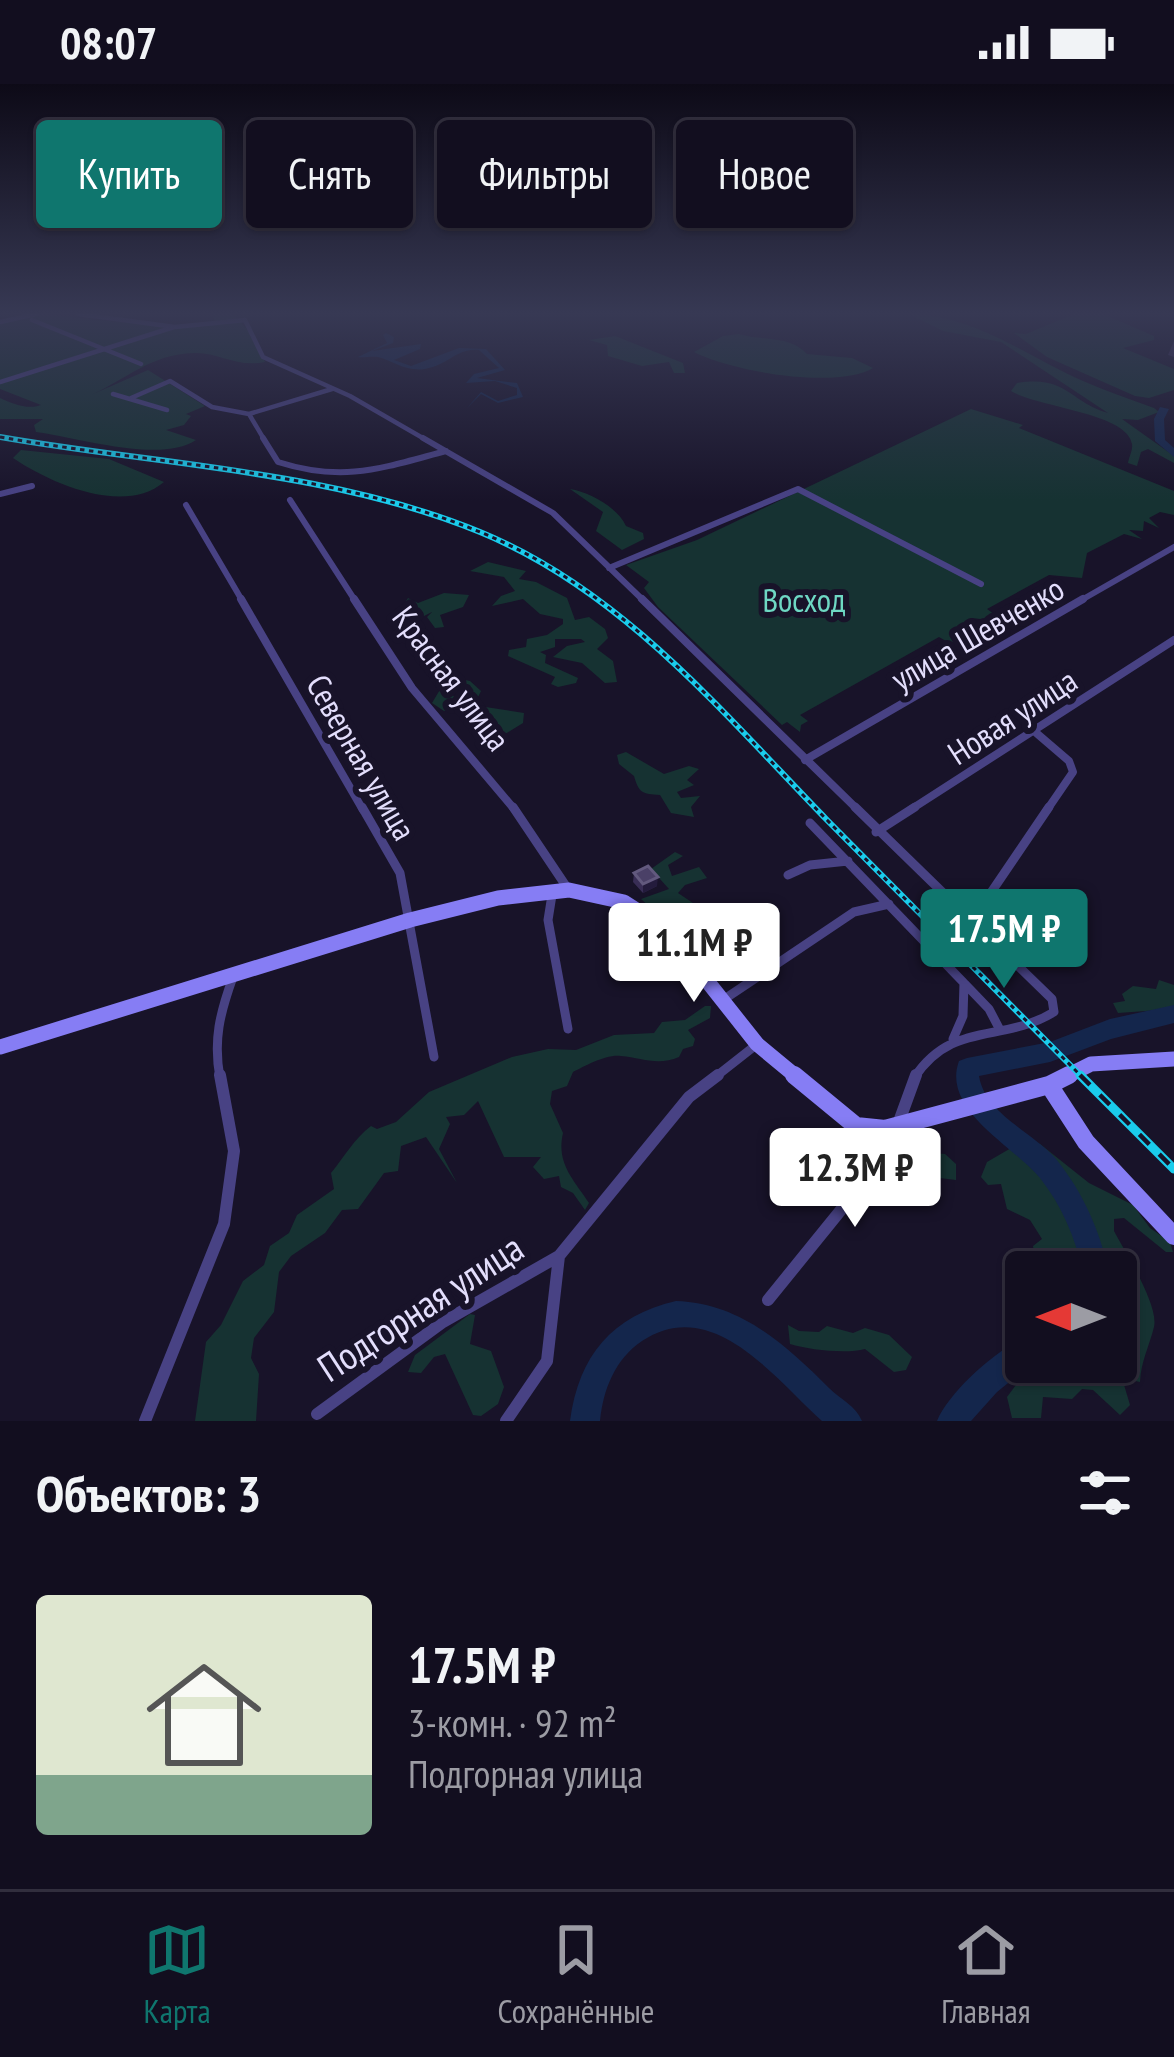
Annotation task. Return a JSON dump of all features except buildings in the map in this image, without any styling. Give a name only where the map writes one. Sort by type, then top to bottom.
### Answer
[{"type":"street","points":[[305,376],[553,513],[875,832],[1052,999],[1054,1012],[1041,1022],[953,1039]]},
{"type":"street","points":[[131,398],[170,381],[212,407],[248,414],[333,389]]},
{"type":"street","points":[[113,394],[167,410]]},
{"type":"street","points":[[248,414],[278,462],[312,473],[349,476],[447,451]]},
{"type":"street","points":[[0,494],[32,486]]},
{"type":"street","points":[[607,568],[798,489],[981,584]]},
{"type":"street","name":"Красная улица","points":[[290,500],[412,688],[507,799],[561,890]]},
{"type":"street","name":"Северная улица","points":[[186,505],[400,873],[434,1057]]},
{"type":"street","name":"улица Шевченко","points":[[805,760],[1174,548]]},
{"type":"street","name":"Новая улица","points":[[875,832],[1174,640]]},
{"type":"street","points":[[971,922],[1073,772],[1069,761],[1034,731]]},
{"type":"street","points":[[810,823],[989,1009],[1000,1030]]},
{"type":"street","points":[[788,875],[810,866],[848,861]]},
{"type":"street","points":[[561,890],[548,920],[568,1029]]},
{"type":"street","points":[[0,1047],[410,920],[498,898],[561,890],[606,896],[648,914],[688,951],[757,1044],[839,1116],[872,1129],[897,1127],[1049,1085],[1091,1064],[1174,1059]]},
{"type":"street","points":[[722,1001],[854,912],[889,904]]},
{"type":"street","points":[[145,1421],[224,1224],[235,1151],[215,1051],[218,1017],[233,976]]},
{"type":"street","points":[[768,1300],[862,1184],[897,1127],[909,1085],[924,1063],[953,1039],[963,1016],[964,983]]},
{"type":"street","name":"Подгорная улица","points":[[317,1414],[442,1322],[559,1256],[689,1096],[757,1044]]},
{"type":"street","points":[[1049,1085],[1086,1142],[1174,1236]]},
{"type":"street","name":"Подгорная улица","points":[[506,1421],[547,1361],[559,1256]]},
{"type":"green space","points":[[0,376],[127,376],[93,394],[133,376],[158,376],[205,406],[186,414],[191,416],[184,425],[166,430],[196,440],[181,447],[141,449],[36,432],[34,425],[43,419],[0,419],[0,398],[26,407],[41,405],[0,389]]},
{"type":"green space","points":[[1053,376],[1074,376],[1154,408],[1159,412],[1138,420],[1122,419],[1174,456],[1174,463],[1148,449],[1141,452],[1137,466],[1128,463],[1132,444],[1127,433],[1115,425],[1011,391],[1017,383],[1047,383],[1108,413]]},
{"type":"green space","points":[[1091,376],[1174,376],[1174,390],[1149,398]]},
{"type":"green space","name":"Восход","points":[[971,409],[1023,425],[1019,428],[1174,491],[1174,515],[1160,512],[1149,518],[1159,528],[1144,521],[1143,531],[1129,530],[1142,539],[1124,534],[1087,553],[1082,578],[1049,575],[987,609],[1005,622],[972,618],[956,627],[963,633],[953,642],[974,657],[939,637],[800,715],[808,721],[800,732],[787,722],[782,725],[658,607],[644,588],[649,582],[626,565],[697,540]]},
{"type":"green space","points":[[21,450],[109,459],[164,482],[129,496],[87,492],[13,458]]},
{"type":"green space","points":[[570,489],[602,502],[626,526],[643,533],[644,539],[622,550],[596,531],[603,512]]},
{"type":"green space","points":[[488,562],[526,571],[519,579],[567,598],[575,620],[589,617],[605,629],[608,638],[597,649],[613,661],[617,682],[605,683],[582,663],[553,657],[567,646],[585,642],[581,639],[555,639],[555,647],[540,652],[546,655],[545,663],[578,678],[576,683],[558,687],[551,684],[555,677],[508,656],[509,650],[526,647],[527,639],[547,635],[563,619],[540,614],[523,599],[492,606],[515,591],[504,577],[470,571]]},
{"type":"green space","points":[[444,593],[469,595],[463,607],[440,615],[444,627],[435,628],[427,617],[432,612],[416,620],[396,617],[408,598],[418,603]]},
{"type":"green space","points":[[460,679],[481,691],[476,701],[479,706],[524,713],[523,723],[497,739],[493,734],[497,722],[454,709],[444,711],[432,703],[441,688],[460,700],[467,692],[454,682]]},
{"type":"green space","points":[[626,752],[664,774],[689,766],[699,769],[687,780],[694,785],[677,792],[681,798],[700,796],[691,807],[694,817],[671,813],[660,795],[640,789],[634,776],[619,764],[617,755]]},
{"type":"green space","points":[[675,852],[683,856],[668,865],[672,876],[699,867],[707,878],[685,885],[678,893],[696,905],[698,918],[692,923],[674,910],[668,923],[641,899],[669,889],[651,869]]},
{"type":"green space","points":[[1159,980],[1174,985],[1174,1009],[1118,1013],[1113,1003],[1125,1001],[1122,994],[1133,986],[1156,989]]},
{"type":"green space","points":[[711,1006],[710,1018],[688,1030],[695,1039],[693,1046],[683,1049],[679,1057],[657,1061],[609,1057],[573,1072],[567,1086],[552,1091],[550,1104],[563,1133],[564,1162],[589,1203],[585,1210],[573,1193],[561,1187],[559,1176],[544,1179],[533,1167],[541,1157],[504,1157],[478,1101],[464,1115],[446,1117],[450,1124],[439,1149],[457,1183],[426,1137],[401,1146],[398,1171],[384,1173],[358,1209],[342,1210],[325,1233],[291,1256],[279,1272],[274,1312],[254,1338],[251,1358],[259,1374],[256,1421],[195,1421],[206,1342],[221,1325],[243,1281],[264,1265],[270,1246],[289,1233],[297,1215],[334,1189],[331,1173],[371,1126],[377,1129],[396,1122],[429,1092],[512,1057],[548,1049],[576,1050],[614,1035],[654,1033],[662,1022],[685,1020]]},
{"type":"green space","points":[[1025,1140],[1040,1144],[1089,1183],[1133,1205],[1150,1228],[1170,1242],[1173,1252],[1166,1252],[1124,1218],[1114,1219],[1114,1231],[1125,1251],[1034,1251],[1042,1239],[1030,1220],[1007,1209],[1001,1184],[988,1185],[981,1177],[987,1162]]},
{"type":"green space","points":[[945,1154],[956,1164],[956,1180],[907,1174],[892,1166],[892,1160]]},
{"type":"green space","points":[[1137,1273],[1154,1317],[1137,1381]]},
{"type":"green space","points":[[470,1314],[475,1315],[470,1344],[491,1351],[504,1387],[498,1404],[481,1416],[473,1415],[445,1354],[434,1357],[421,1373],[408,1372],[415,1355]]},
{"type":"green space","points":[[788,1325],[819,1332],[827,1326],[853,1333],[865,1328],[889,1335],[912,1357],[906,1370],[894,1372],[865,1349],[828,1351],[790,1344]]},
{"type":"green space","points":[[1018,1383],[1123,1383],[1130,1405],[1120,1415],[1093,1390],[1082,1389],[1072,1399],[1043,1397],[1041,1418],[1012,1418],[1007,1397]]},
{"type":"water","points":[[472,376],[483,376],[477,378],[517,383],[523,397],[498,403],[481,394],[467,408],[481,392],[498,401],[517,395],[517,388],[495,381],[466,383]]},
{"type":"waterway","points":[[1164,409],[1159,419],[1160,441],[1174,454]]},
{"type":"waterway","points":[[1091,1251],[1065,1193],[1048,1169],[974,1098],[967,1068],[1050,1052],[1110,1029],[1174,1014]]},
{"type":"waterway","points":[[585,1421],[593,1384],[612,1350],[653,1320],[676,1314],[698,1315],[741,1331],[847,1421]]},
{"type":"waterway","points":[[952,1421],[1005,1368]]},
{"type":"railway","points":[[0,437],[243,472],[364,495],[480,532],[580,586],[709,697],[1083,1078]]},
{"type":"railway","points":[[1080,1075],[1083,1078]]},
{"type":"railway","points":[[1083,1078],[1174,1169]]}]
